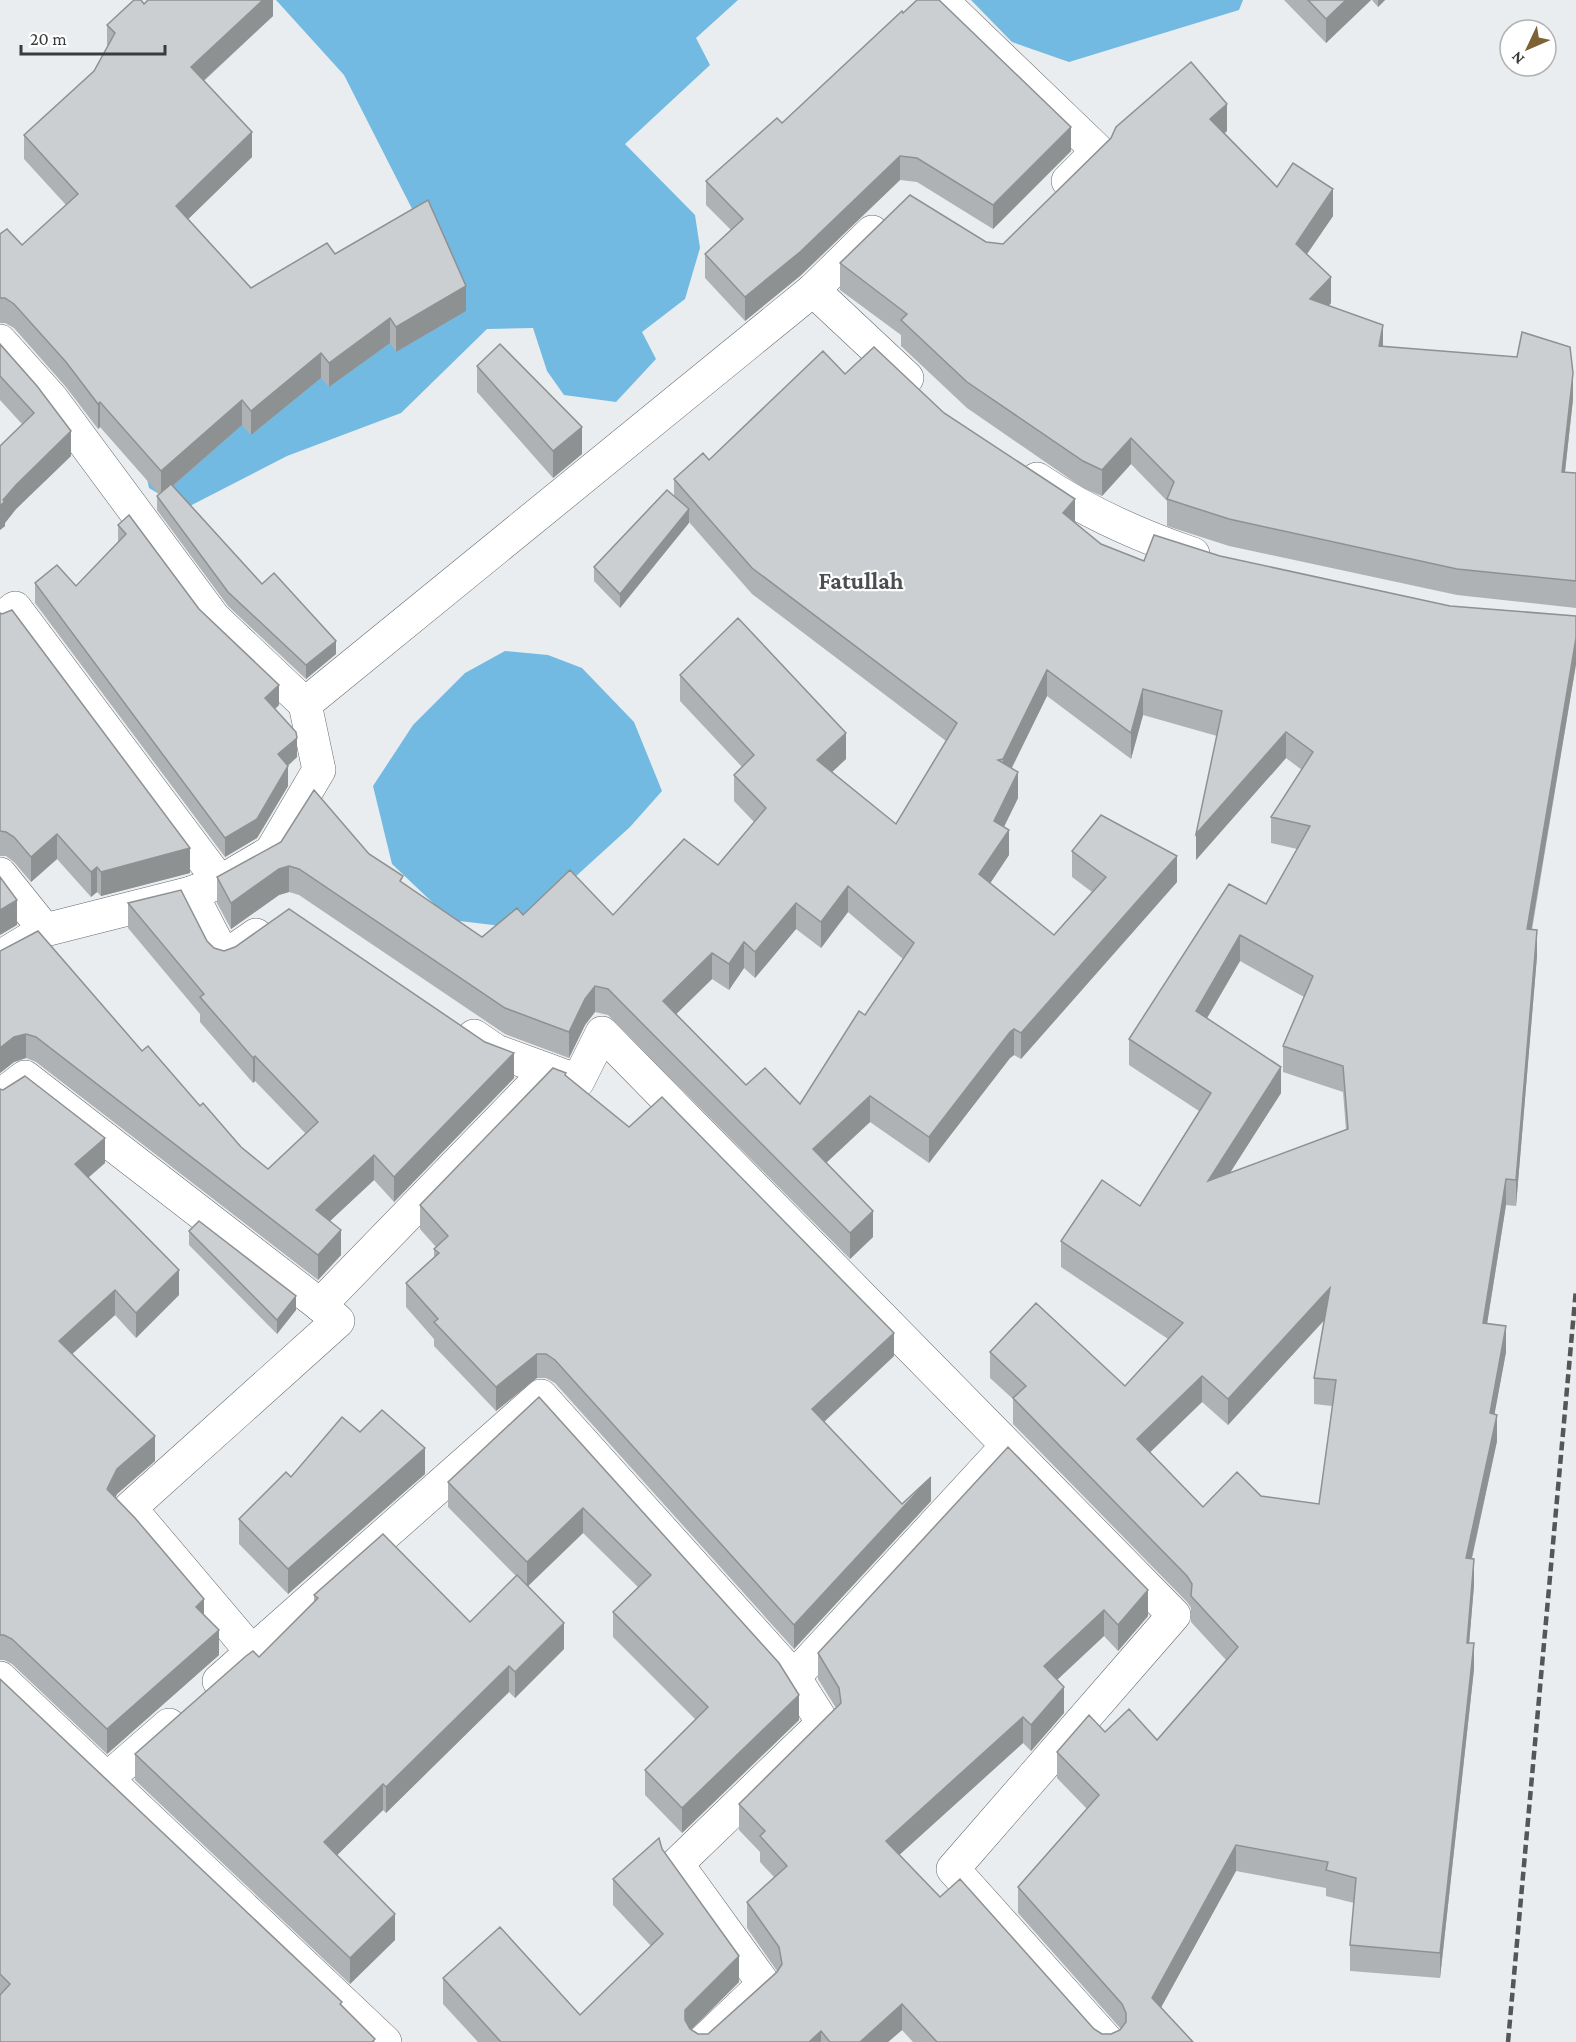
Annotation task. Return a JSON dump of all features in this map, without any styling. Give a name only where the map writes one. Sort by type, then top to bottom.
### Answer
[{"type":"street","points":[[941,0],[1098,151],[1043,206]]},
{"type":"street","points":[[305,704],[813,290],[890,215]]},
{"type":"street","points":[[813,290],[930,400]]},
{"type":"street","points":[[0,341],[52,399],[214,618],[305,704],[320,770],[271,852],[205,888],[45,930],[0,957]]},
{"type":"street","points":[[1010,461],[1074,504],[1147,539],[1224,564]]},
{"type":"street","points":[[0,620],[15,608],[205,888],[225,957],[280,917]]},
{"type":"street","points":[[0,874],[45,930]]},
{"type":"street","points":[[447,1018],[496,1051],[578,1081],[602,1034],[1174,1616],[953,1869],[1108,2042]]},
{"type":"street","points":[[320,1305],[548,1070]]},
{"type":"street","points":[[0,1096],[25,1077],[338,1321],[130,1508],[252,1652]]},
{"type":"street","points":[[107,1779],[541,1396],[794,1677],[823,1723],[677,1864],[764,1984],[703,2042]]},
{"type":"street","points":[[794,1677],[1007,1446]]},
{"type":"street","points":[[0,1678],[386,2042]]},
{"type":"water","points":[[276,0],[738,0],[696,38],[710,65],[625,144],[695,215],[700,248],[685,299],[642,332],[656,359],[616,402],[564,395],[547,371],[533,328],[487,329],[401,413],[287,456],[184,509],[149,488],[142,455],[435,254],[344,75]]},
{"type":"water","points":[[971,0],[1243,0],[1239,10],[1069,62],[1012,42]]},
{"type":"water","points":[[505,651],[548,655],[582,668],[634,722],[662,791],[630,827],[519,928],[451,920],[392,864],[373,786],[413,725],[465,673]]},
{"type":"building","points":[[134,0],[141,0],[144,4],[148,0],[263,0],[191,67],[252,132],[176,206],[251,288],[327,243],[335,254],[428,200],[466,286],[396,327],[390,318],[329,363],[321,353],[251,411],[242,400],[161,471],[100,402],[98,404],[66,362],[14,304],[5,298],[0,298],[0,234],[7,229],[22,245],[78,194],[24,135],[94,71],[115,33],[107,25]]},
{"type":"building","points":[[917,0],[939,0],[1071,127],[993,205],[917,158],[900,156],[800,252],[745,297],[705,254],[743,219],[706,181],[777,118],[782,123],[902,11],[903,13]]},
{"type":"building","points":[[1308,0],[1346,0],[1326,19]]},
{"type":"building","points":[[1191,62],[1227,104],[1210,119],[1277,187],[1293,163],[1333,189],[1296,244],[1331,277],[1310,299],[1383,325],[1379,346],[1517,357],[1522,332],[1570,347],[1573,373],[1562,472],[1576,473],[1576,581],[1457,569],[1229,519],[1167,499],[1174,482],[1131,438],[1102,470],[1083,461],[967,382],[901,320],[907,314],[840,263],[910,195],[986,242],[1003,244],[1111,138],[1116,127]]},
{"type":"building","points":[[0,344],[37,386],[71,431],[16,485],[0,506],[0,446],[34,413],[0,376]]},
{"type":"building","points":[[500,344],[582,427],[553,451],[477,366]]},
{"type":"building","points":[[874,347],[944,413],[1075,499],[1063,513],[1101,544],[1144,561],[1154,535],[1220,556],[1450,606],[1576,616],[1576,638],[1527,929],[1537,930],[1516,1180],[1506,1179],[1483,1323],[1506,1326],[1490,1413],[1497,1415],[1466,1558],[1474,1559],[1467,1643],[1474,1643],[1440,1953],[1350,1945],[1356,1878],[1326,1870],[1328,1862],[1236,1845],[1152,1998],[1193,2042],[937,2042],[902,2004],[860,2042],[830,2042],[821,2031],[809,2042],[501,2042],[443,1978],[500,1927],[580,2015],[663,1934],[613,1879],[659,1838],[662,1849],[739,1956],[685,2010],[685,2020],[690,2029],[698,2034],[708,2034],[777,1972],[782,1964],[779,1947],[747,1902],[787,1866],[760,1836],[765,1831],[739,1804],[841,1703],[839,1688],[818,1653],[1008,1447],[1148,1590],[1118,1625],[1104,1610],[1044,1666],[1064,1687],[1031,1725],[1023,1717],[886,1841],[940,1897],[960,1879],[1094,2029],[1102,2034],[1111,2034],[1120,2030],[1126,2022],[1126,2013],[1122,2004],[1018,1887],[1099,1795],[1057,1752],[1089,1715],[1105,1732],[1129,1709],[1157,1740],[1238,1647],[1191,1596],[1192,1584],[1187,1576],[1013,1398],[1026,1386],[990,1352],[1036,1303],[1125,1386],[1183,1323],[1061,1241],[1102,1180],[1140,1206],[1211,1093],[1129,1039],[1229,884],[1266,904],[1310,826],[1271,817],[1313,752],[1286,732],[1196,834],[1222,711],[1143,689],[1131,733],[1047,670],[1003,759],[998,760],[1018,772],[994,821],[1009,830],[979,874],[1054,935],[1106,877],[1072,851],[1101,815],[1177,856],[1021,1033],[1014,1029],[1010,1032],[929,1137],[870,1096],[813,1149],[873,1211],[850,1233],[608,989],[595,986],[585,999],[569,1032],[505,1008],[299,869],[289,866],[279,869],[231,903],[217,877],[281,842],[314,790],[369,854],[403,876],[400,881],[482,937],[517,908],[523,915],[570,870],[613,915],[684,839],[718,865],[766,808],[734,775],[754,755],[680,675],[738,618],[846,733],[817,760],[896,824],[957,723],[752,568],[674,479],[703,453],[709,460],[823,351],[845,374]],"holes":[[[848,886],[914,943],[865,1015],[859,1011],[800,1104],[765,1068],[746,1085],[663,1001],[712,953],[729,964],[744,942],[755,952],[796,903],[821,922]],[[1240,935],[1313,976],[1283,1046],[1343,1066],[1348,1129],[1208,1181],[1281,1067],[1196,1011]],[[1330,1288],[1314,1378],[1336,1380],[1319,1504],[1261,1496],[1237,1472],[1203,1507],[1137,1439],[1202,1376],[1228,1399]]]},
{"type":"building","points":[[171,484],[262,584],[274,573],[336,641],[306,665],[228,592],[157,496]]},
{"type":"building","points":[[667,490],[689,509],[620,594],[594,567]]},
{"type":"building","points":[[129,515],[199,609],[279,685],[265,698],[296,732],[297,738],[278,754],[288,766],[257,819],[225,838],[35,583],[57,565],[76,586],[126,534],[118,525]]},
{"type":"building","points":[[12,610],[190,848],[101,872],[97,867],[91,872],[57,834],[31,857],[14,837],[0,831],[0,613]]},
{"type":"building","points":[[0,877],[17,900],[0,910]]},
{"type":"building","points":[[181,890],[207,941],[214,948],[224,951],[235,947],[289,909],[485,1042],[514,1053],[394,1177],[374,1155],[316,1210],[341,1230],[318,1255],[36,1037],[26,1034],[14,1037],[0,1048],[0,951],[38,931],[142,1051],[148,1046],[200,1106],[203,1103],[241,1147],[268,1169],[318,1122],[255,1056],[253,1058],[200,997],[204,994],[128,903]]},
{"type":"building","points":[[553,1068],[566,1073],[565,1075],[629,1127],[662,1097],[894,1333],[812,1409],[902,1504],[931,1477],[794,1625],[555,1360],[546,1354],[537,1354],[496,1387],[434,1322],[438,1319],[406,1283],[439,1253],[434,1249],[448,1236],[420,1205]]},
{"type":"building","points":[[25,1076],[105,1138],[75,1164],[179,1270],[136,1313],[115,1290],[59,1341],[155,1436],[117,1469],[107,1489],[135,1518],[204,1599],[196,1607],[219,1630],[107,1729],[12,1639],[0,1635],[0,1089],[3,1090]]},
{"type":"building","points":[[199,1221],[296,1296],[277,1320],[189,1231]]},
{"type":"building","points":[[539,1397],[779,1663],[799,1695],[682,1808],[645,1770],[708,1707],[613,1612],[651,1575],[583,1508],[527,1562],[448,1482]]},
{"type":"building","points":[[382,1410],[425,1448],[288,1569],[239,1519],[286,1472],[291,1477],[342,1417],[360,1432]]},
{"type":"building","points":[[383,1534],[470,1622],[517,1575],[564,1623],[515,1672],[509,1666],[386,1787],[383,1784],[324,1842],[395,1914],[350,1958],[135,1754],[246,1656],[253,1651],[259,1657],[318,1598],[314,1595]]},
{"type":"building","points":[[0,1679],[342,2002],[340,2004],[375,2039],[372,2042],[0,2042],[0,1995],[10,1984],[0,1974]]},
{"type":"railway","points":[[1508,2042],[1576,1289]]},
{"type":"district","name":"Fatullah","points":[[861,580]]}]
